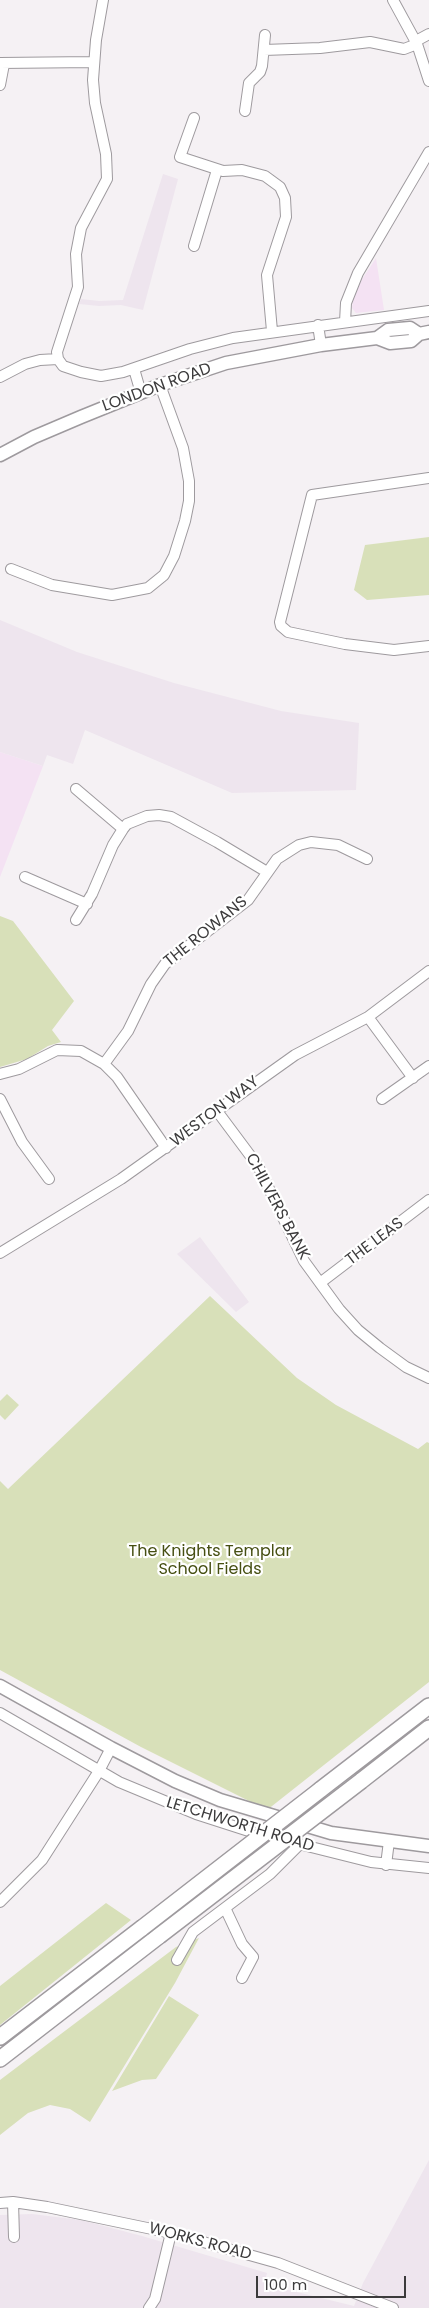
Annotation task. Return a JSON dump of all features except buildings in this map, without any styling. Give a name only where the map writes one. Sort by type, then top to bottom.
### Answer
[{"type":"highway","points":[[0,2037],[429,1706]]},
{"type":"highway","points":[[0,2059],[429,1728]]},
{"type":"main road","name":"LONDON ROAD","points":[[0,455],[34,437],[160,385],[226,363],[321,345],[377,338],[390,343],[412,340],[424,333]]},
{"type":"main road","name":"LETCHWORTH ROAD","points":[[0,1686],[111,1748],[176,1781],[246,1809],[332,1833],[429,1846]]},
{"type":"street","points":[[0,377],[32,362],[58,359],[59,343],[78,287],[76,254],[81,228],[107,179],[106,154],[95,103],[93,62],[103,0]]},
{"type":"street","points":[[393,0],[417,42],[429,81]]},
{"type":"street","points":[[264,50],[320,48],[370,42],[404,49],[429,34]]},
{"type":"street","points":[[245,111],[246,89],[260,72],[265,35]]},
{"type":"street","points":[[0,85],[2,64],[93,62]]},
{"type":"street","points":[[194,118],[180,157],[217,170],[242,170],[265,176],[280,187],[285,198],[286,217],[267,275],[272,331]]},
{"type":"street","points":[[344,322],[346,303],[358,273],[429,152]]},
{"type":"street","points":[[194,246],[217,170]]},
{"type":"street","name":"LONDON ROAD","points":[[58,359],[68,369],[101,376],[134,369],[212,342],[272,331],[429,311]]},
{"type":"street","points":[[318,325],[321,345]]},
{"type":"street","points":[[134,369],[141,393]]},
{"type":"street","points":[[11,569],[52,585],[112,595],[148,588],[164,575],[174,556],[185,521],[189,501],[189,481],[183,448],[160,385]]},
{"type":"street","points":[[429,478],[312,495],[281,616],[281,626],[288,632],[394,650],[429,646]]},
{"type":"street","points":[[76,789],[122,829]]},
{"type":"street","points":[[76,920],[87,904],[122,829],[127,824],[147,816],[159,814],[171,818],[217,842],[267,872]]},
{"type":"street","name":"THE ROWANS","points":[[104,1064],[128,1032],[151,984],[165,964],[248,900],[277,859],[288,851],[311,842],[338,845],[367,859]]},
{"type":"street","points":[[25,877],[87,904]]},
{"type":"street","name":"WESTON WAY","points":[[0,1253],[121,1179],[295,1055],[368,1017],[429,971]]},
{"type":"street","points":[[368,1017],[413,1078]]},
{"type":"street","points":[[0,1074],[19,1069],[51,1052],[63,1049],[81,1051],[104,1064],[117,1077],[166,1148]]},
{"type":"street","points":[[382,1099],[429,1066]]},
{"type":"street","points":[[0,1099],[22,1142],[49,1179]]},
{"type":"street","name":"CHILVERS BANK","points":[[217,1111],[258,1166],[293,1240],[320,1283],[358,1330],[406,1367],[429,1378]]},
{"type":"street","name":"THE LEAS","points":[[320,1283],[429,1200]]},
{"type":"street","name":"LETCHWORTH ROAD","points":[[0,1713],[99,1771],[137,1790],[196,1814],[300,1844],[386,1865],[429,1868]]},
{"type":"street","points":[[0,1902],[42,1860],[99,1771],[111,1748]]},
{"type":"street","points":[[386,1865],[389,1841]]},
{"type":"street","points":[[177,1960],[193,1932],[226,1910],[270,1874],[300,1844]]},
{"type":"street","points":[[226,1910],[242,1944],[253,1957],[242,1978]]},
{"type":"street","points":[[13,2202],[14,2237]]},
{"type":"street","name":"WORKS ROAD","points":[[0,2203],[13,2202],[171,2233],[278,2263],[392,2308]]},
{"type":"street","points":[[149,2308],[155,2299],[171,2233]]},
{"type":"shaded area","points":[[163,174],[178,179],[143,310],[121,305],[99,306],[79,304],[81,299],[99,301],[123,300]]},
{"type":"shaded area","points":[[376,258],[384,310],[356,313],[352,308],[353,299],[361,281]]},
{"type":"shaded area","points":[[0,620],[77,652],[174,683],[281,711],[359,723],[356,790],[232,793],[85,730],[73,764],[47,755],[43,766],[0,752]]},
{"type":"shaded area","points":[[0,752],[43,766],[0,877]]},
{"type":"shaded area","points":[[200,1237],[249,1302],[236,1312],[177,1254]]},
{"type":"shaded area","points":[[429,2160],[429,2308],[0,2308],[0,2215],[32,2214],[81,2220],[142,2236],[267,2273],[264,2284],[354,2306],[363,2283]]},
{"type":"green space","points":[[429,537],[429,595],[367,600],[354,590],[365,545]]},
{"type":"green space","points":[[0,916],[13,921],[74,1001],[52,1030],[61,1042],[48,1046],[27,1059],[0,1067]]},
{"type":"green space","name":"The Knights Templar School Fields","points":[[210,1296],[297,1378],[336,1405],[418,1449],[427,1442],[429,1443],[429,1682],[267,1810],[141,1747],[0,1670],[0,1481],[8,1489]]},
{"type":"green space","points":[[7,1394],[19,1405],[5,1420],[0,1415],[0,1401]]},
{"type":"green space","points":[[106,1903],[131,1920],[0,2025],[0,1986]]},
{"type":"green space","points":[[199,1938],[175,1983],[90,2122],[70,2109],[50,2105],[28,2113],[0,2135],[0,2080],[176,1947]]},
{"type":"green space","points":[[169,1996],[199,2015],[156,2079],[142,2080],[112,2091]]}]
